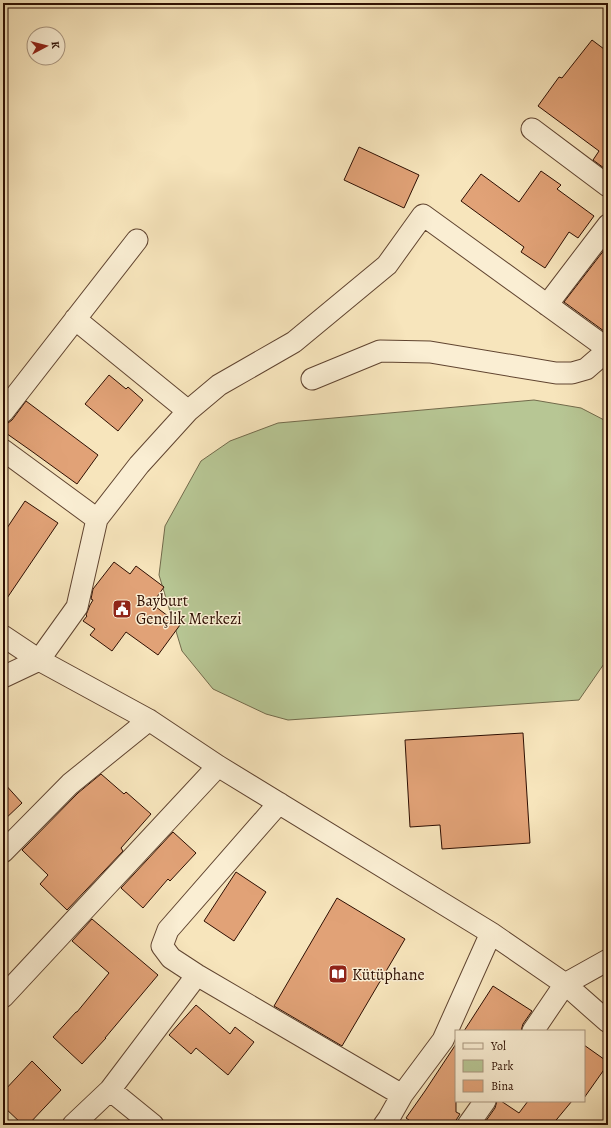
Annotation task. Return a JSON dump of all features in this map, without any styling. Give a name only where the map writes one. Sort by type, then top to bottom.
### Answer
[{"type":"street","points":[[532,129],[608,186]]},
{"type":"street","points":[[3,677],[39,660],[77,607],[97,519],[139,465],[188,411],[219,385],[294,342],[387,265],[423,215],[608,350],[586,369],[556,373],[430,352],[380,351],[312,379]]},
{"type":"street","points":[[547,305],[608,225]]},
{"type":"street","points":[[3,412],[137,240]]},
{"type":"street","points":[[75,319],[188,411]]},
{"type":"street","points":[[3,450],[97,519]]},
{"type":"street","points":[[3,636],[39,660],[149,720],[218,766],[491,932],[565,984],[608,1022]]},
{"type":"street","points":[[3,852],[70,784],[149,720]]},
{"type":"street","points":[[3,997],[218,766]]},
{"type":"street","points":[[279,803],[168,930],[162,946],[171,958],[197,975],[402,1095]]},
{"type":"street","points":[[384,1125],[402,1095],[443,1040],[491,932]]},
{"type":"street","points":[[534,1030],[565,984],[608,960]]},
{"type":"street","points":[[73,1125],[110,1090],[197,975]]},
{"type":"street","points":[[110,1090],[153,1125]]},
{"type":"street","points":[[468,1125],[484,1102]]},
{"type":"green space","points":[[534,400],[581,408],[608,422],[608,658],[579,700],[288,720],[266,714],[213,689],[182,651],[159,575],[165,526],[201,461],[230,441],[278,423]]},
{"type":"building","points":[[592,40],[608,52],[608,171],[593,160],[599,151],[538,106],[559,77],[562,78]]},
{"type":"building","points":[[359,147],[419,175],[404,208],[344,180]]},
{"type":"building","points":[[541,171],[561,185],[557,189],[594,216],[578,238],[569,232],[545,268],[521,252],[524,247],[461,201],[481,174],[519,202]]},
{"type":"building","points":[[608,245],[608,334],[564,302]]},
{"type":"building","points":[[109,375],[126,389],[128,387],[143,400],[118,431],[85,404]]},
{"type":"building","points":[[26,401],[98,455],[77,484],[3,431],[4,424],[12,420]]},
{"type":"building","points":[[25,501],[58,523],[3,604],[3,534]]},
{"type":"building","name":"Bayburt Gençlik Merkezi","points":[[114,562],[130,574],[136,566],[164,587],[152,604],[180,625],[158,655],[126,632],[112,651],[90,635],[95,629],[83,621],[87,616],[86,615],[93,600],[91,599],[93,589]]},
{"type":"building","points":[[523,733],[530,843],[442,849],[440,825],[410,827],[405,740]]},
{"type":"building","points":[[101,774],[124,794],[126,792],[151,814],[121,848],[123,851],[67,910],[40,884],[48,875],[22,850],[78,793]]},
{"type":"building","points":[[3,782],[22,803],[3,821]]},
{"type":"building","points":[[173,832],[196,853],[170,881],[168,879],[143,908],[121,888]]},
{"type":"building","points":[[236,872],[266,892],[234,941],[204,921]]},
{"type":"building","name":"Kütüphane","points":[[337,898],[405,939],[342,1046],[274,1006]]},
{"type":"building","points":[[92,919],[158,975],[106,1038],[82,1064],[53,1037],[77,1012],[109,973],[72,941]]},
{"type":"building","points":[[493,986],[532,1011],[523,1024],[521,1030],[465,1030]]},
{"type":"building","points":[[196,1005],[230,1034],[235,1027],[254,1042],[228,1075],[196,1048],[191,1054],[169,1035]]},
{"type":"building","points":[[455,1046],[455,1102],[456,1112],[460,1114],[453,1125],[416,1125],[406,1118]]},
{"type":"building","points":[[585,1046],[608,1062],[585,1097]]},
{"type":"building","points":[[32,1061],[61,1090],[28,1125],[23,1125],[3,1106],[3,1092]]},
{"type":"building","points":[[497,1102],[502,1102],[519,1113],[527,1102],[571,1102],[552,1125],[483,1125],[495,1108]]},
{"type":"place","name":"Bayburt Gençlik Merkezi","points":[[122,609]]},
{"type":"place","name":"Kütüphane","points":[[338,974]]}]
